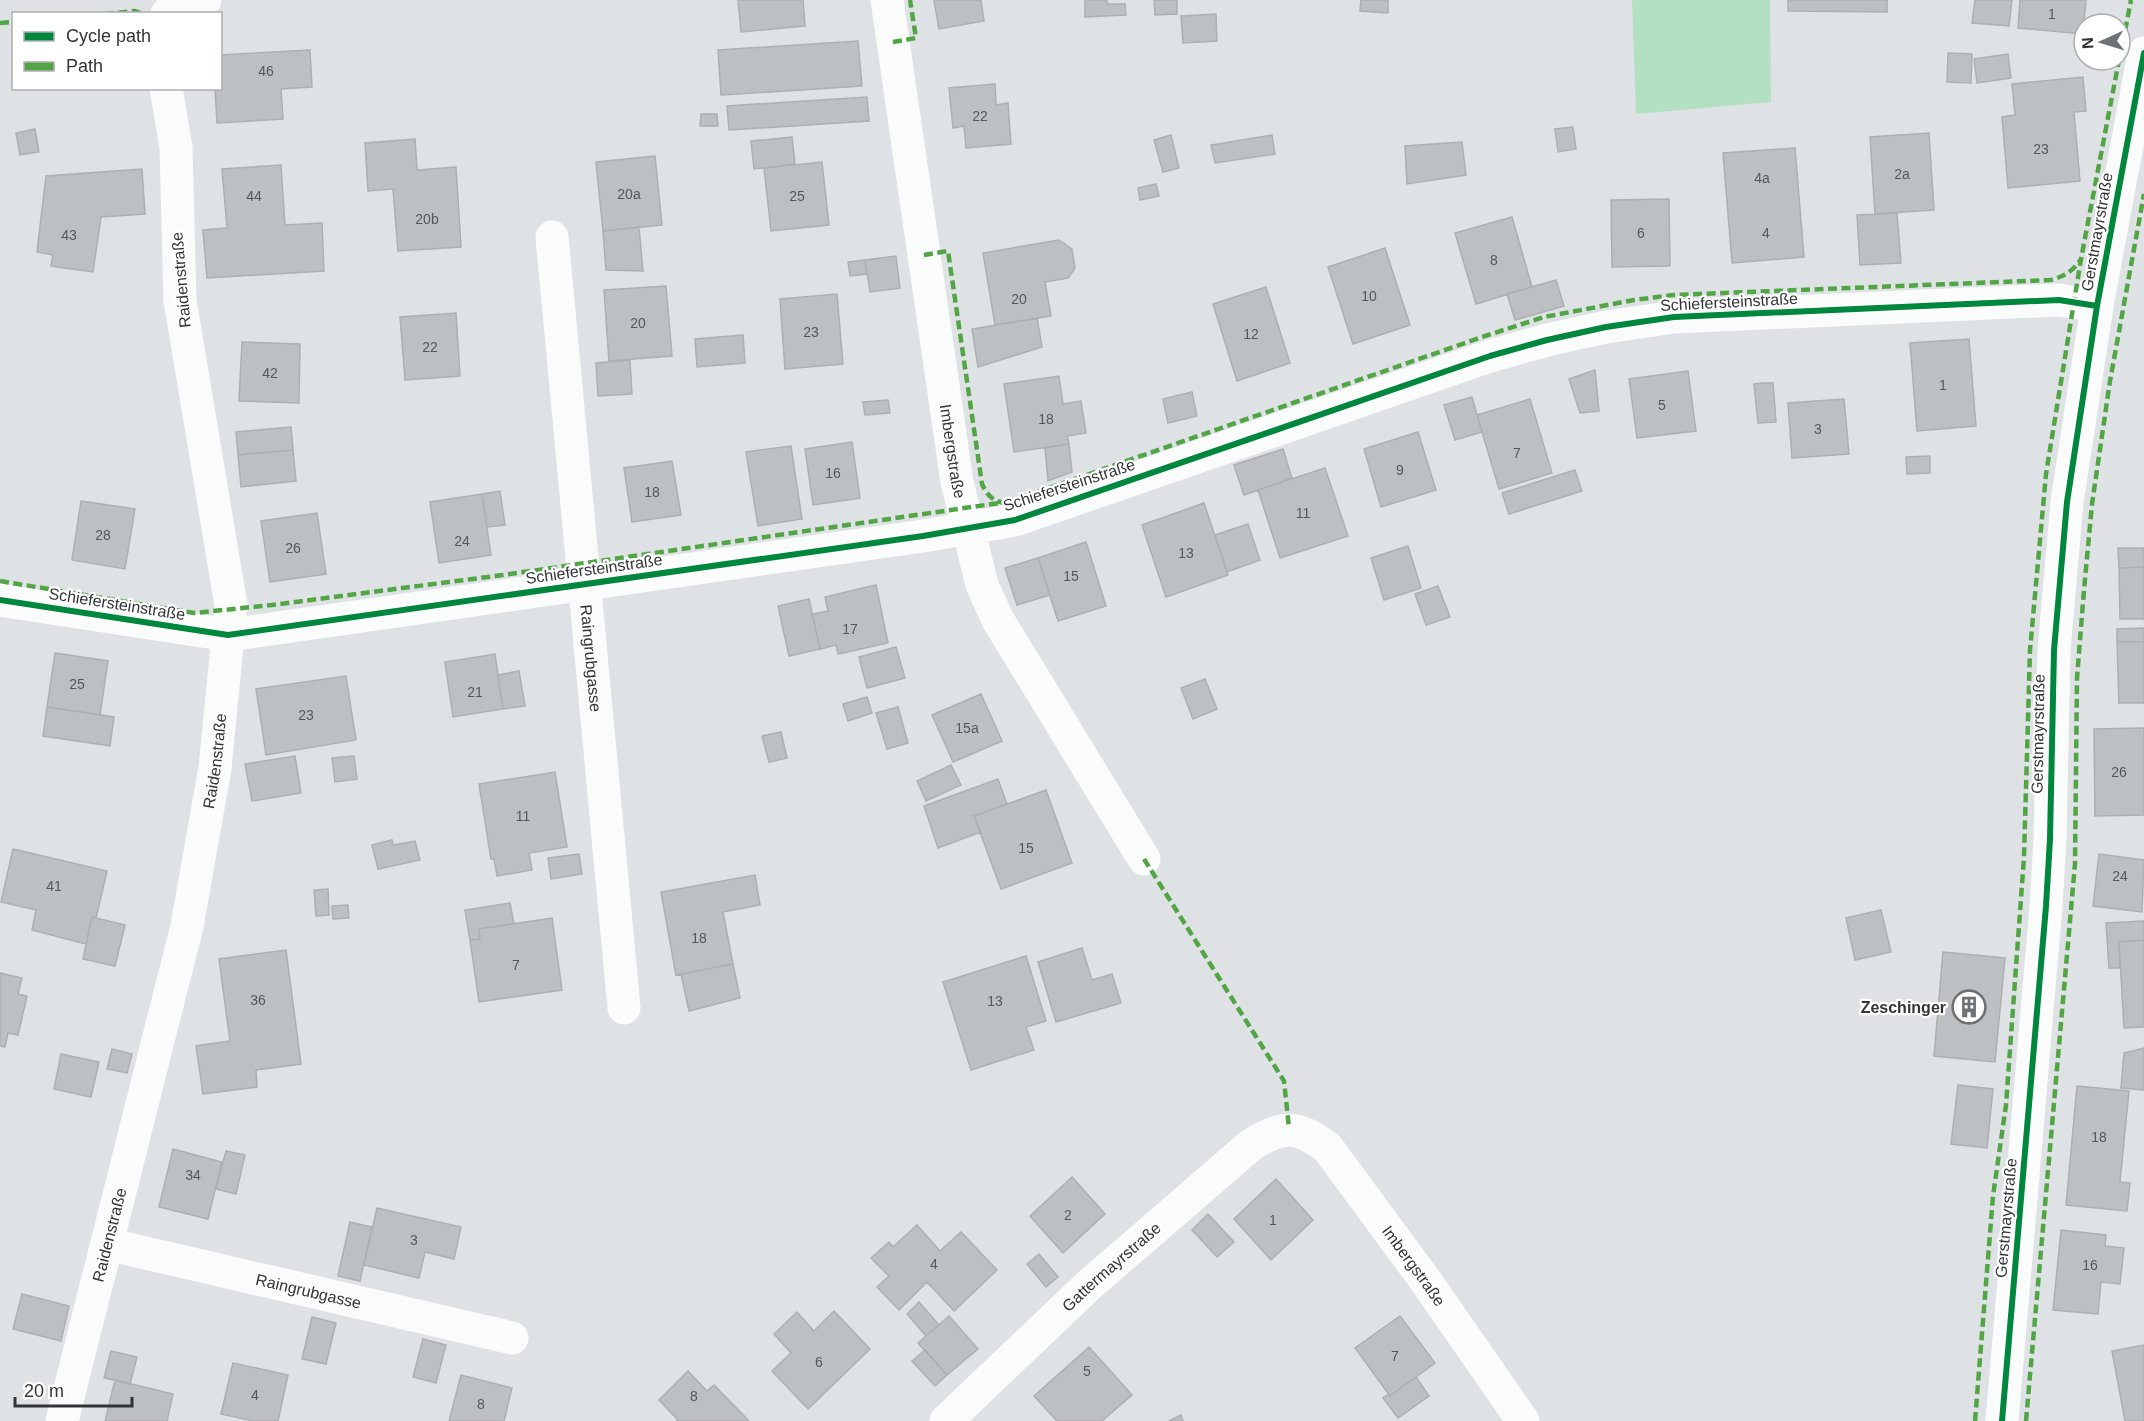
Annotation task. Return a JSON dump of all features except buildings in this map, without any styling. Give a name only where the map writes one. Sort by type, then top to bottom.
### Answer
[{"type":"street","points":[[169,12],[172,8],[205,0]]},
{"type":"street","name":"Imbergstraße","points":[[887,0],[957,482],[982,585],[998,620],[1144,859]]},
{"type":"street","name":"Gerstmayrstraße","points":[[2002,1421],[2046,906],[2050,839],[2054,650],[2067,502],[2097,306],[2142,72]]},
{"type":"street","name":"Raidenstraße","points":[[62,1421],[187,926],[215,768],[231,605],[180,301],[176,147],[166,90]]},
{"type":"street","name":"Raingrubgasse","points":[[552,237],[624,1008]]},
{"type":"street","name":"Schiefersteinstraße","points":[[0,600],[228,635],[911,538],[1015,520],[1490,356],[1606,327],[1674,317],[2059,300],[2097,306]]},
{"type":"street","name":"Imbergstraße","points":[[1289,1128],[1309,1134],[1327,1147],[1425,1280],[1523,1421]]},
{"type":"street","name":"Gattermayrstraße","points":[[946,1421],[1089,1285],[1251,1145],[1269,1134],[1289,1128]]},
{"type":"street","name":"Raingrubgasse","points":[[107,1244],[512,1338]]},
{"type":"green space","points":[[1632,0],[1770,0],[1771,102],[1636,114]]},
{"type":"marked path","points":[[893,42],[916,38],[910,0]]},
{"type":"marked path","points":[[2129,12],[2131,0]]},
{"type":"marked path","points":[[125,12],[138,12]]},
{"type":"marked path","points":[[0,23],[12,22]]},
{"type":"marked path","points":[[1975,1421],[1993,1196],[2006,1105],[2024,857],[2030,650],[2046,474],[2081,259],[2117,72]]},
{"type":"marked path","points":[[2026,1421],[2075,864],[2077,678],[2092,504],[2110,381],[2144,194]]},
{"type":"marked path","points":[[924,255],[948,251],[982,484],[991,497],[1006,503],[1544,317],[1673,295],[2051,280],[2068,272],[2081,259]]},
{"type":"marked path","points":[[0,581],[194,613],[503,575],[999,503]]},
{"type":"marked path","points":[[1144,859],[1284,1081],[1289,1128]]},
{"type":"cycle path","points":[[2002,1421],[2046,906],[2050,839],[2054,650],[2067,502],[2097,306],[2144,53]]},
{"type":"cycle path","points":[[0,600],[228,635],[923,536],[1015,520],[1490,356],[1606,327],[1674,317],[2059,300],[2097,306]]},
{"type":"place","name":"Zeschinger","points":[[1969,1007]]}]
